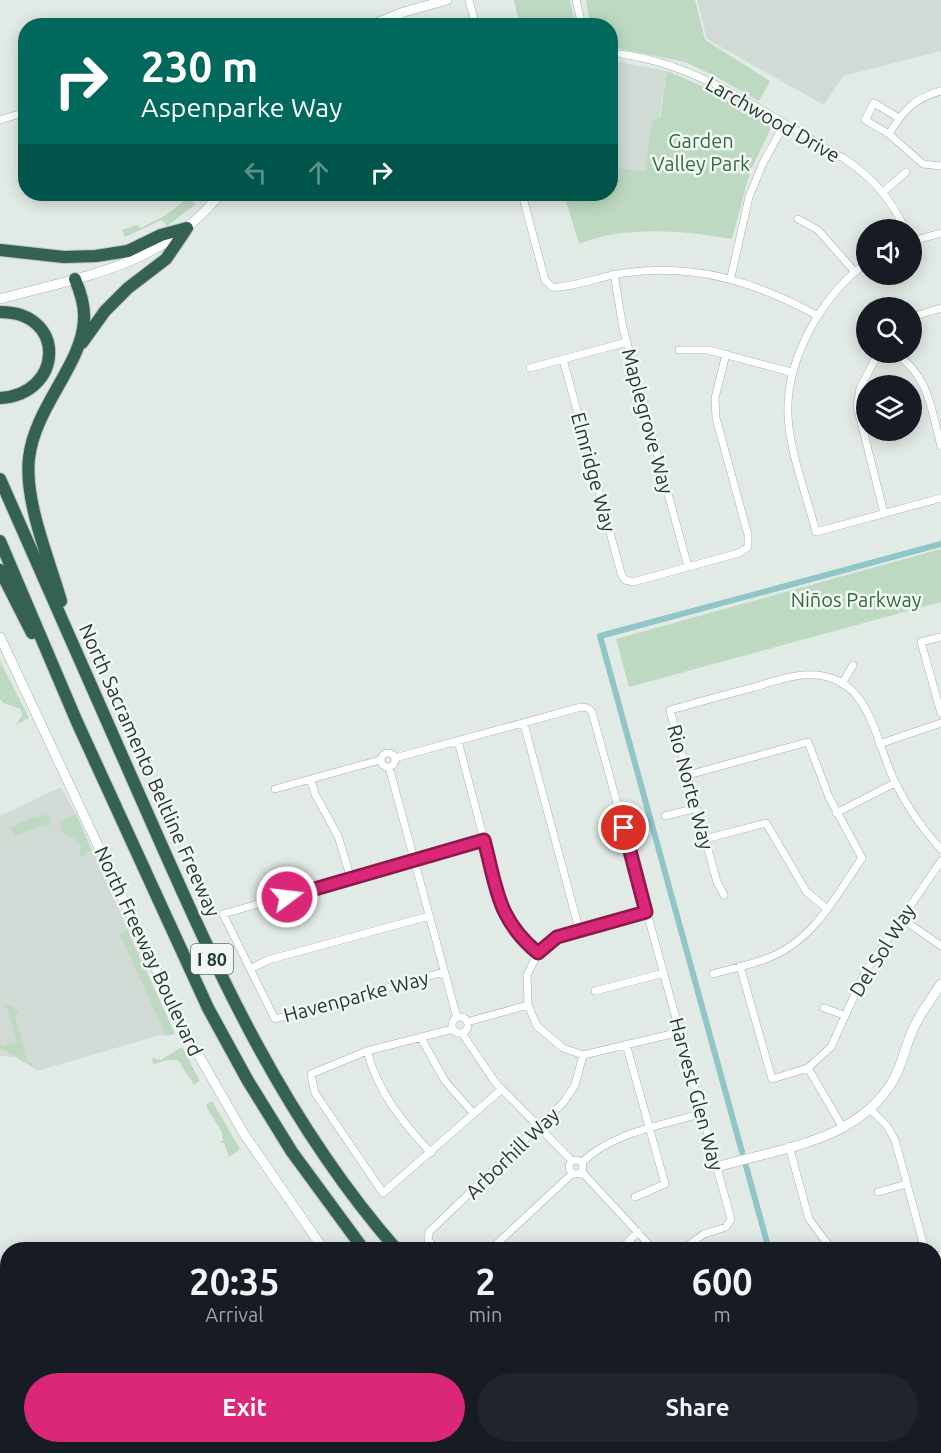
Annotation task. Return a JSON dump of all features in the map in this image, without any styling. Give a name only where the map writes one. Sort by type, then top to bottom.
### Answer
[{"type":"highway","points":[[0,250],[64,258],[96,256],[128,251],[161,235],[187,228]]},
{"type":"highway","points":[[72,643],[29,484],[32,438],[40,416],[75,353],[105,311],[128,288],[166,259],[187,228]]},
{"type":"highway","points":[[75,279],[84,318],[82,336],[75,353]]},
{"type":"highway","points":[[0,312],[24,315],[35,322],[44,332],[50,357],[47,369],[29,391],[15,397],[0,399]]},
{"type":"highway","name":"North Sacramento Beltline Freeway","points":[[0,479],[206,948],[244,1025],[287,1099],[334,1170],[391,1242]]},
{"type":"highway","name":"I 80","points":[[0,541],[77,722],[208,1008],[248,1082],[292,1152],[358,1242]]},
{"type":"highway","points":[[0,570],[77,722]]},
{"type":"street","points":[[389,18],[447,0]]},
{"type":"street","points":[[469,0],[474,18]]},
{"type":"street","points":[[576,0],[580,18]]},
{"type":"street","name":"Larchwood Drive","points":[[618,54],[650,59],[687,71],[853,165],[883,192],[899,219]]},
{"type":"street","points":[[889,134],[904,110],[920,98],[941,91]]},
{"type":"street","points":[[899,118],[874,104],[865,120],[889,134],[923,164],[941,166]]},
{"type":"street","points":[[0,120],[18,114]]},
{"type":"street","points":[[731,278],[749,196],[763,163],[784,125]]},
{"type":"street","points":[[883,192],[906,172]]},
{"type":"street","points":[[0,299],[115,268],[142,257],[187,228],[213,201]]},
{"type":"street","points":[[524,201],[544,277],[549,285],[556,288],[614,274],[697,271],[731,278],[770,291],[818,316]]},
{"type":"street","points":[[798,219],[822,233],[855,272],[831,296],[818,316],[791,372],[787,400],[788,427],[816,532],[941,498]]},
{"type":"street","points":[[922,238],[941,233]]},
{"type":"street","name":"Maplegrove Way","points":[[614,274],[627,342],[688,567]]},
{"type":"street","points":[[922,314],[941,308]]},
{"type":"street","points":[[530,368],[627,342]]},
{"type":"street","points":[[679,350],[698,348],[791,372]]},
{"type":"street","points":[[688,567],[743,552],[748,547],[748,535],[716,412],[717,386],[726,354]]},
{"type":"street","name":"Elmridge Way","points":[[563,359],[621,573],[628,581],[688,567]]},
{"type":"street","points":[[873,363],[860,388],[857,411],[884,513]]},
{"type":"street","points":[[909,363],[922,381],[941,446]]},
{"type":"street","name":"North Freeway Boulevard","points":[[0,637],[188,1037],[244,1134],[318,1242]]},
{"type":"street","points":[[941,637],[921,642],[941,713]]},
{"type":"street","points":[[853,665],[842,684],[865,705],[895,783],[911,810],[941,849]]},
{"type":"street","name":"Rio Norte Way","points":[[724,895],[717,882],[670,710],[796,676],[825,677],[842,684]]},
{"type":"street","name":"Harvest Glen Way","points":[[524,724],[581,707],[588,708],[594,718],[731,1219],[730,1223],[704,1234],[692,1242]]},
{"type":"street","points":[[879,744],[941,723]]},
{"type":"street","points":[[395,758],[524,724],[579,928]]},
{"type":"street","points":[[458,741],[503,912],[515,932],[538,953]]},
{"type":"street","points":[[688,774],[808,742],[836,813],[862,858],[827,909],[810,930],[790,947],[767,958],[713,974]]},
{"type":"street","points":[[275,789],[380,760],[383,754],[388,752],[395,758]]},
{"type":"street","points":[[389,767],[394,763],[395,758]]},
{"type":"street","points":[[380,760],[382,765],[389,767]]},
{"type":"street","points":[[389,767],[457,1018]]},
{"type":"street","points":[[311,780],[315,794],[338,837],[351,879],[484,840]]},
{"type":"street","points":[[836,813],[895,783]]},
{"type":"street","points":[[665,816],[697,808]]},
{"type":"street","points":[[705,839],[766,823],[806,891],[827,909]]},
{"type":"street","name":"Del Sol Way","points":[[740,966],[772,1079],[808,1068],[831,1047],[861,978],[941,861]]},
{"type":"street","name":"Havenparke Way","points":[[351,879],[223,914],[275,1019],[444,972]]},
{"type":"street","points":[[646,912],[579,928],[557,937],[538,953],[527,975],[528,1005],[537,1026],[563,1048],[583,1055],[680,1032]]},
{"type":"street","points":[[250,969],[268,960],[429,916]]},
{"type":"street","points":[[902,918],[941,946]]},
{"type":"street","points":[[595,991],[664,973]]},
{"type":"street","points":[[717,1167],[826,1136],[843,1128],[870,1109],[892,1081],[913,1028],[941,984]]},
{"type":"street","points":[[467,1022],[528,1005]]},
{"type":"street","points":[[824,1008],[844,1015]]},
{"type":"street","points":[[453,1029],[453,1021],[463,1018],[467,1022],[467,1028],[462,1033]]},
{"type":"street","points":[[502,1089],[383,1193],[315,1093],[311,1074],[367,1051],[453,1029],[462,1033],[477,1059],[502,1089],[572,1161]]},
{"type":"street","points":[[421,1038],[446,1080],[474,1114]]},
{"type":"street","points":[[626,1044],[665,1184],[635,1197]]},
{"type":"street","points":[[367,1051],[379,1086],[412,1133],[431,1153]]},
{"type":"street","name":"Arborhill Way","points":[[430,1242],[429,1232],[563,1103],[575,1085],[583,1055]]},
{"type":"street","points":[[808,1068],[843,1128]]},
{"type":"street","points":[[870,1109],[891,1133],[923,1242]]},
{"type":"street","points":[[582,1162],[605,1143],[702,1113]]},
{"type":"street","points":[[789,1146],[809,1219],[826,1242]]},
{"type":"street","points":[[572,1161],[582,1162]]},
{"type":"street","points":[[572,1161],[569,1168],[573,1173]]},
{"type":"street","points":[[582,1162],[582,1172],[647,1242]]},
{"type":"street","points":[[499,1242],[573,1173],[582,1172]]},
{"type":"street","points":[[878,1192],[907,1184]]},
{"type":"street","points":[[628,1242],[638,1232]]},
{"type":"shaded area","points":[[697,0],[941,0],[941,51],[843,76],[824,105],[707,39]]},
{"type":"shaded area","points":[[618,62],[667,71],[659,118],[652,119],[645,171],[618,168]]},
{"type":"shaded area","points":[[61,787],[78,818],[175,1034],[157,1036],[37,1071],[19,1057],[0,1056],[0,816]]},
{"type":"green space","points":[[514,0],[570,0],[574,18],[518,18]]},
{"type":"green space","points":[[586,0],[695,0],[705,40],[770,81],[759,101],[685,62],[618,48],[618,18],[589,18]]},
{"type":"green space","name":"Garden Valley Park","points":[[667,71],[702,86],[772,126],[750,172],[732,239],[655,231],[616,234],[579,244],[566,201],[618,201],[618,168],[645,171],[652,119],[660,118]]},
{"type":"green space","points":[[184,201],[192,201],[196,204],[167,226],[162,220],[125,237],[122,230],[137,225],[141,228],[166,215]]},
{"type":"green space","name":"Niños Parkway","points":[[941,549],[941,602],[629,687],[616,639]]},
{"type":"green space","points":[[0,661],[29,718],[16,725],[22,715],[21,709],[3,703],[0,699]]},
{"type":"green space","points":[[45,813],[51,819],[49,827],[45,824],[15,836],[10,828],[33,817],[44,816]]},
{"type":"green space","points":[[76,814],[91,850],[79,859],[81,847],[79,842],[63,832],[60,826],[61,821]]},
{"type":"green space","points":[[127,931],[175,1034],[164,1036],[165,1033],[120,934]]},
{"type":"green space","points":[[10,1005],[19,1013],[15,1016],[28,1063],[33,1063],[31,1066],[0,1048],[0,1042],[2,1046],[17,1042],[7,1007],[2,1006]]},
{"type":"green space","points":[[182,1047],[200,1081],[194,1085],[178,1060],[153,1064],[152,1058],[161,1060]]},
{"type":"green space","points":[[212,1101],[240,1149],[229,1157],[224,1143],[220,1143],[223,1140],[222,1132],[207,1108],[207,1104]]},
{"type":"waterway","points":[[742,1152],[600,636],[941,544]]},
{"type":"waterway","points":[[746,1166],[767,1242]]},
{"type":"route","points":[[287,897],[484,840],[503,912],[515,932],[538,953],[557,937],[579,928],[646,912],[624,828]]}]
